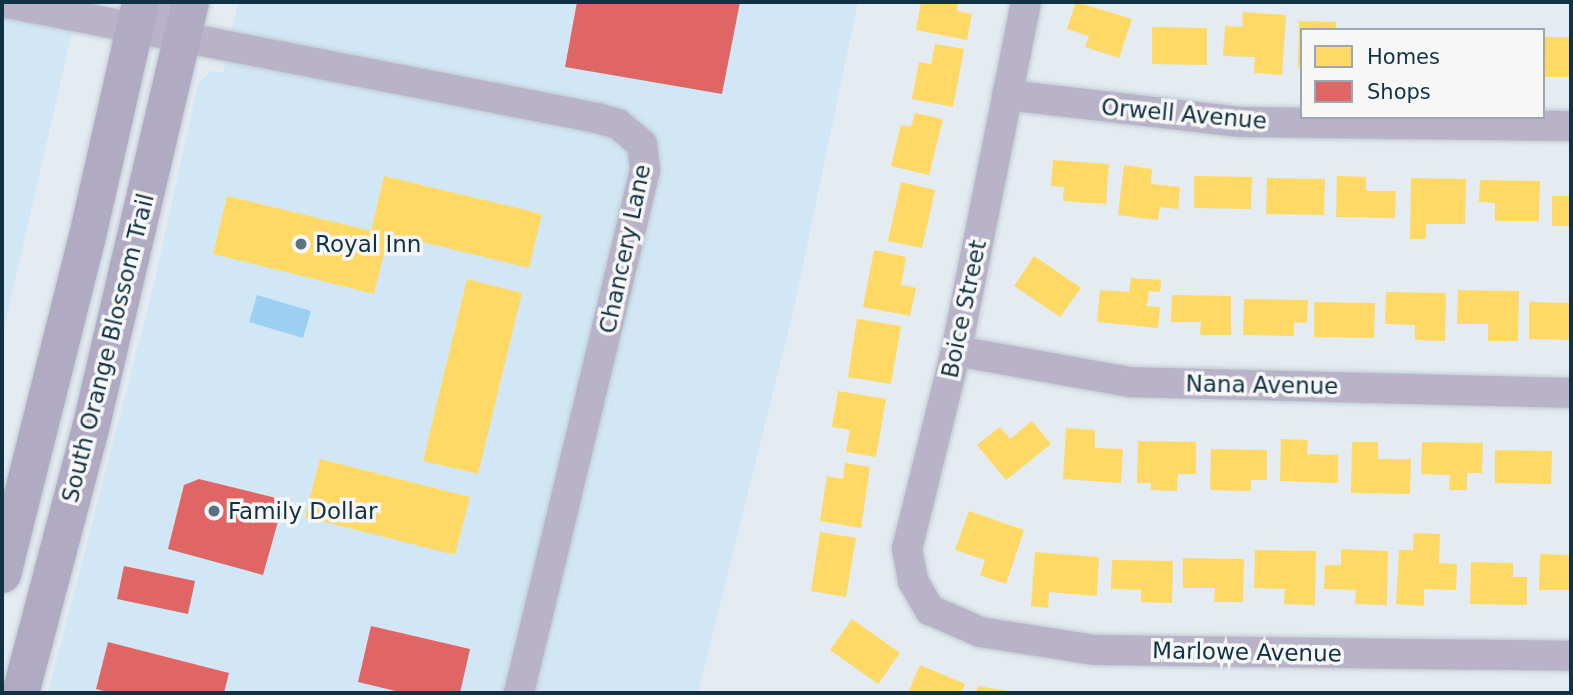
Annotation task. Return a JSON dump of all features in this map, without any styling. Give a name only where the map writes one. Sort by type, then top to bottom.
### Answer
[{"type":"main road","name":"South Orange Blossom Trail","points":[[2,574],[144,10]]},
{"type":"main road","name":"South Orange Blossom Trail","points":[[20,693],[90,428],[186,18]]},
{"type":"street","name":"Chancery Lane","points":[[2,2],[144,10],[186,18],[597,118],[618,124],[642,144],[645,170],[519,693]]},
{"type":"street","name":"Boice Street","points":[[930,610],[913,582],[907,549],[956,351],[1026,2]]},
{"type":"street","name":"Orwell Avenue","points":[[1007,95],[1240,122],[1571,126]]},
{"type":"street","name":"Nana Avenue","points":[[956,351],[1130,382],[1571,393]]},
{"type":"street","name":"Marlowe Avenue","points":[[930,610],[980,632],[1095,650],[1571,656]]},
{"type":"shaded area","points":[[2,2],[79,2],[2,337]]},
{"type":"shaded area","points":[[238,2],[858,2],[794,308],[698,693],[48,693],[154,284],[198,83],[212,71],[223,73]]},
{"type":"water","points":[[257,295],[311,311],[303,338],[249,322]]},
{"type":"building: Homes","points":[[921,2],[958,2],[957,11],[972,14],[967,40],[916,30]]},
{"type":"building: Homes","points":[[1076,2],[1132,19],[1119,58],[1085,47],[1089,36],[1067,29]]},
{"type":"building: Homes","points":[[1243,12],[1286,15],[1282,75],[1254,73],[1255,57],[1223,56],[1225,26],[1242,27]]},
{"type":"building: Homes","points":[[1299,21],[1336,22],[1336,28],[1300,28],[1298,67]]},
{"type":"building: Homes","points":[[1152,27],[1207,28],[1207,65],[1152,64]]},
{"type":"building: Homes","points":[[1545,37],[1569,37],[1569,77],[1545,77]]},
{"type":"building: Homes","points":[[935,44],[964,49],[953,107],[912,99],[919,62],[931,64]]},
{"type":"building: Homes","points":[[915,113],[943,119],[929,175],[891,166],[901,125],[911,127]]},
{"type":"building: Homes","points":[[1053,160],[1109,164],[1106,204],[1063,201],[1064,187],[1051,186]]},
{"type":"building: Homes","points":[[1124,165],[1152,169],[1151,184],[1180,187],[1178,209],[1160,207],[1158,220],[1118,215]]},
{"type":"building: Homes","name":"Royal Inn","points":[[384,176],[542,214],[529,268],[389,234],[374,294],[213,254],[227,196],[371,231]]},
{"type":"building: Homes","points":[[1194,176],[1252,177],[1251,209],[1194,208]]},
{"type":"building: Homes","points":[[1337,176],[1366,177],[1366,191],[1396,191],[1395,218],[1336,217]]},
{"type":"building: Homes","points":[[1267,178],[1325,179],[1324,215],[1266,214]]},
{"type":"building: Homes","points":[[1411,178],[1466,179],[1465,224],[1426,224],[1426,239],[1410,239]]},
{"type":"building: Homes","points":[[1480,180],[1540,181],[1539,221],[1495,221],[1495,203],[1479,202]]},
{"type":"building: Homes","points":[[901,182],[935,190],[922,248],[888,241]]},
{"type":"building: Homes","points":[[1552,196],[1571,196],[1571,226],[1552,226]]},
{"type":"building: Homes","points":[[874,250],[906,257],[901,285],[916,288],[910,316],[863,307]]},
{"type":"building: Homes","points":[[1034,256],[1081,288],[1060,317],[1014,286]]},
{"type":"building: Homes","points":[[1131,278],[1161,280],[1160,292],[1149,291],[1147,306],[1160,307],[1158,328],[1097,322],[1100,290],[1129,292]]},
{"type":"building: Homes","name":"Royal Inn","points":[[467,279],[522,293],[478,474],[423,461]]},
{"type":"building: Homes","points":[[1458,290],[1519,291],[1518,341],[1488,341],[1488,324],[1457,324]]},
{"type":"building: Homes","points":[[1386,292],[1446,293],[1445,341],[1415,340],[1415,325],[1385,324]]},
{"type":"building: Homes","points":[[1172,295],[1231,296],[1231,335],[1200,335],[1201,322],[1171,322]]},
{"type":"building: Homes","points":[[1244,299],[1308,300],[1307,323],[1294,322],[1294,336],[1243,335]]},
{"type":"building: Homes","points":[[1314,302],[1375,303],[1374,338],[1314,337]]},
{"type":"building: Homes","points":[[1529,302],[1571,303],[1571,340],[1529,339]]},
{"type":"building: Homes","points":[[857,319],[901,326],[891,384],[848,377]]},
{"type":"building: Homes","points":[[838,391],[886,399],[876,457],[846,452],[850,430],[832,427]]},
{"type":"building: Homes","points":[[1032,421],[1051,444],[1006,480],[977,445],[1000,427],[1010,439]]},
{"type":"building: Homes","points":[[1066,428],[1095,430],[1095,448],[1123,449],[1121,483],[1063,479]]},
{"type":"building: Homes","points":[[1281,439],[1308,440],[1307,454],[1338,455],[1338,483],[1280,481]]},
{"type":"building: Homes","points":[[1138,441],[1196,442],[1196,474],[1178,474],[1177,491],[1151,490],[1151,483],[1137,483]]},
{"type":"building: Homes","points":[[1352,442],[1378,442],[1378,459],[1411,459],[1410,494],[1351,493]]},
{"type":"building: Homes","points":[[1422,442],[1483,443],[1482,473],[1467,473],[1467,490],[1449,490],[1450,475],[1421,474]]},
{"type":"building: Homes","points":[[1211,449],[1267,450],[1267,480],[1251,480],[1251,491],[1210,490]]},
{"type":"building: Homes","points":[[1495,450],[1552,451],[1551,484],[1495,483]]},
{"type":"building: Homes","points":[[320,459],[470,497],[455,555],[305,517]]},
{"type":"building: Homes","points":[[845,463],[870,467],[861,528],[820,521],[827,476],[843,479]]},
{"type":"building: Homes","points":[[969,511],[1024,530],[1006,584],[980,575],[985,560],[955,550]]},
{"type":"building: Homes","points":[[820,532],[856,538],[846,597],[811,591]]},
{"type":"building: Homes","points":[[1414,533],[1440,534],[1439,563],[1457,564],[1456,590],[1424,589],[1424,606],[1396,604],[1399,550],[1413,550]]},
{"type":"building: Homes","points":[[1341,549],[1388,551],[1387,605],[1355,604],[1356,590],[1324,589],[1325,565],[1341,565]]},
{"type":"building: Homes","points":[[1255,550],[1316,551],[1315,605],[1284,604],[1285,589],[1254,588]]},
{"type":"building: Homes","points":[[1035,552],[1099,557],[1097,596],[1049,592],[1048,608],[1031,606]]},
{"type":"building: Homes","points":[[1540,554],[1571,555],[1571,590],[1539,590]]},
{"type":"building: Homes","points":[[1183,558],[1244,559],[1243,602],[1214,602],[1215,588],[1183,588]]},
{"type":"building: Homes","points":[[1112,560],[1173,561],[1172,603],[1141,602],[1141,590],[1111,589]]},
{"type":"building: Homes","points":[[1471,562],[1513,563],[1513,577],[1527,577],[1527,605],[1470,604]]},
{"type":"building: Homes","points":[[852,619],[900,653],[878,684],[830,650]]},
{"type":"building: Homes","points":[[920,665],[965,684],[961,693],[908,693]]},
{"type":"building: Homes","points":[[978,686],[1008,691],[1008,693],[976,693]]},
{"type":"building: Shops","points":[[577,2],[740,2],[722,94],[565,67]]},
{"type":"building: Shops","points":[[199,479],[284,500],[263,575],[168,549],[184,485]]},
{"type":"building: Shops","points":[[124,566],[195,581],[188,614],[117,599]]},
{"type":"building: Shops","points":[[371,626],[470,649],[460,693],[404,693],[358,682]]},
{"type":"building: Shops","points":[[108,642],[229,673],[224,693],[112,693],[96,689]]},
{"type":"place","name":"Royal Inn","points":[[301,244]]},
{"type":"place","name":"Family Dollar","points":[[214,511]]}]
